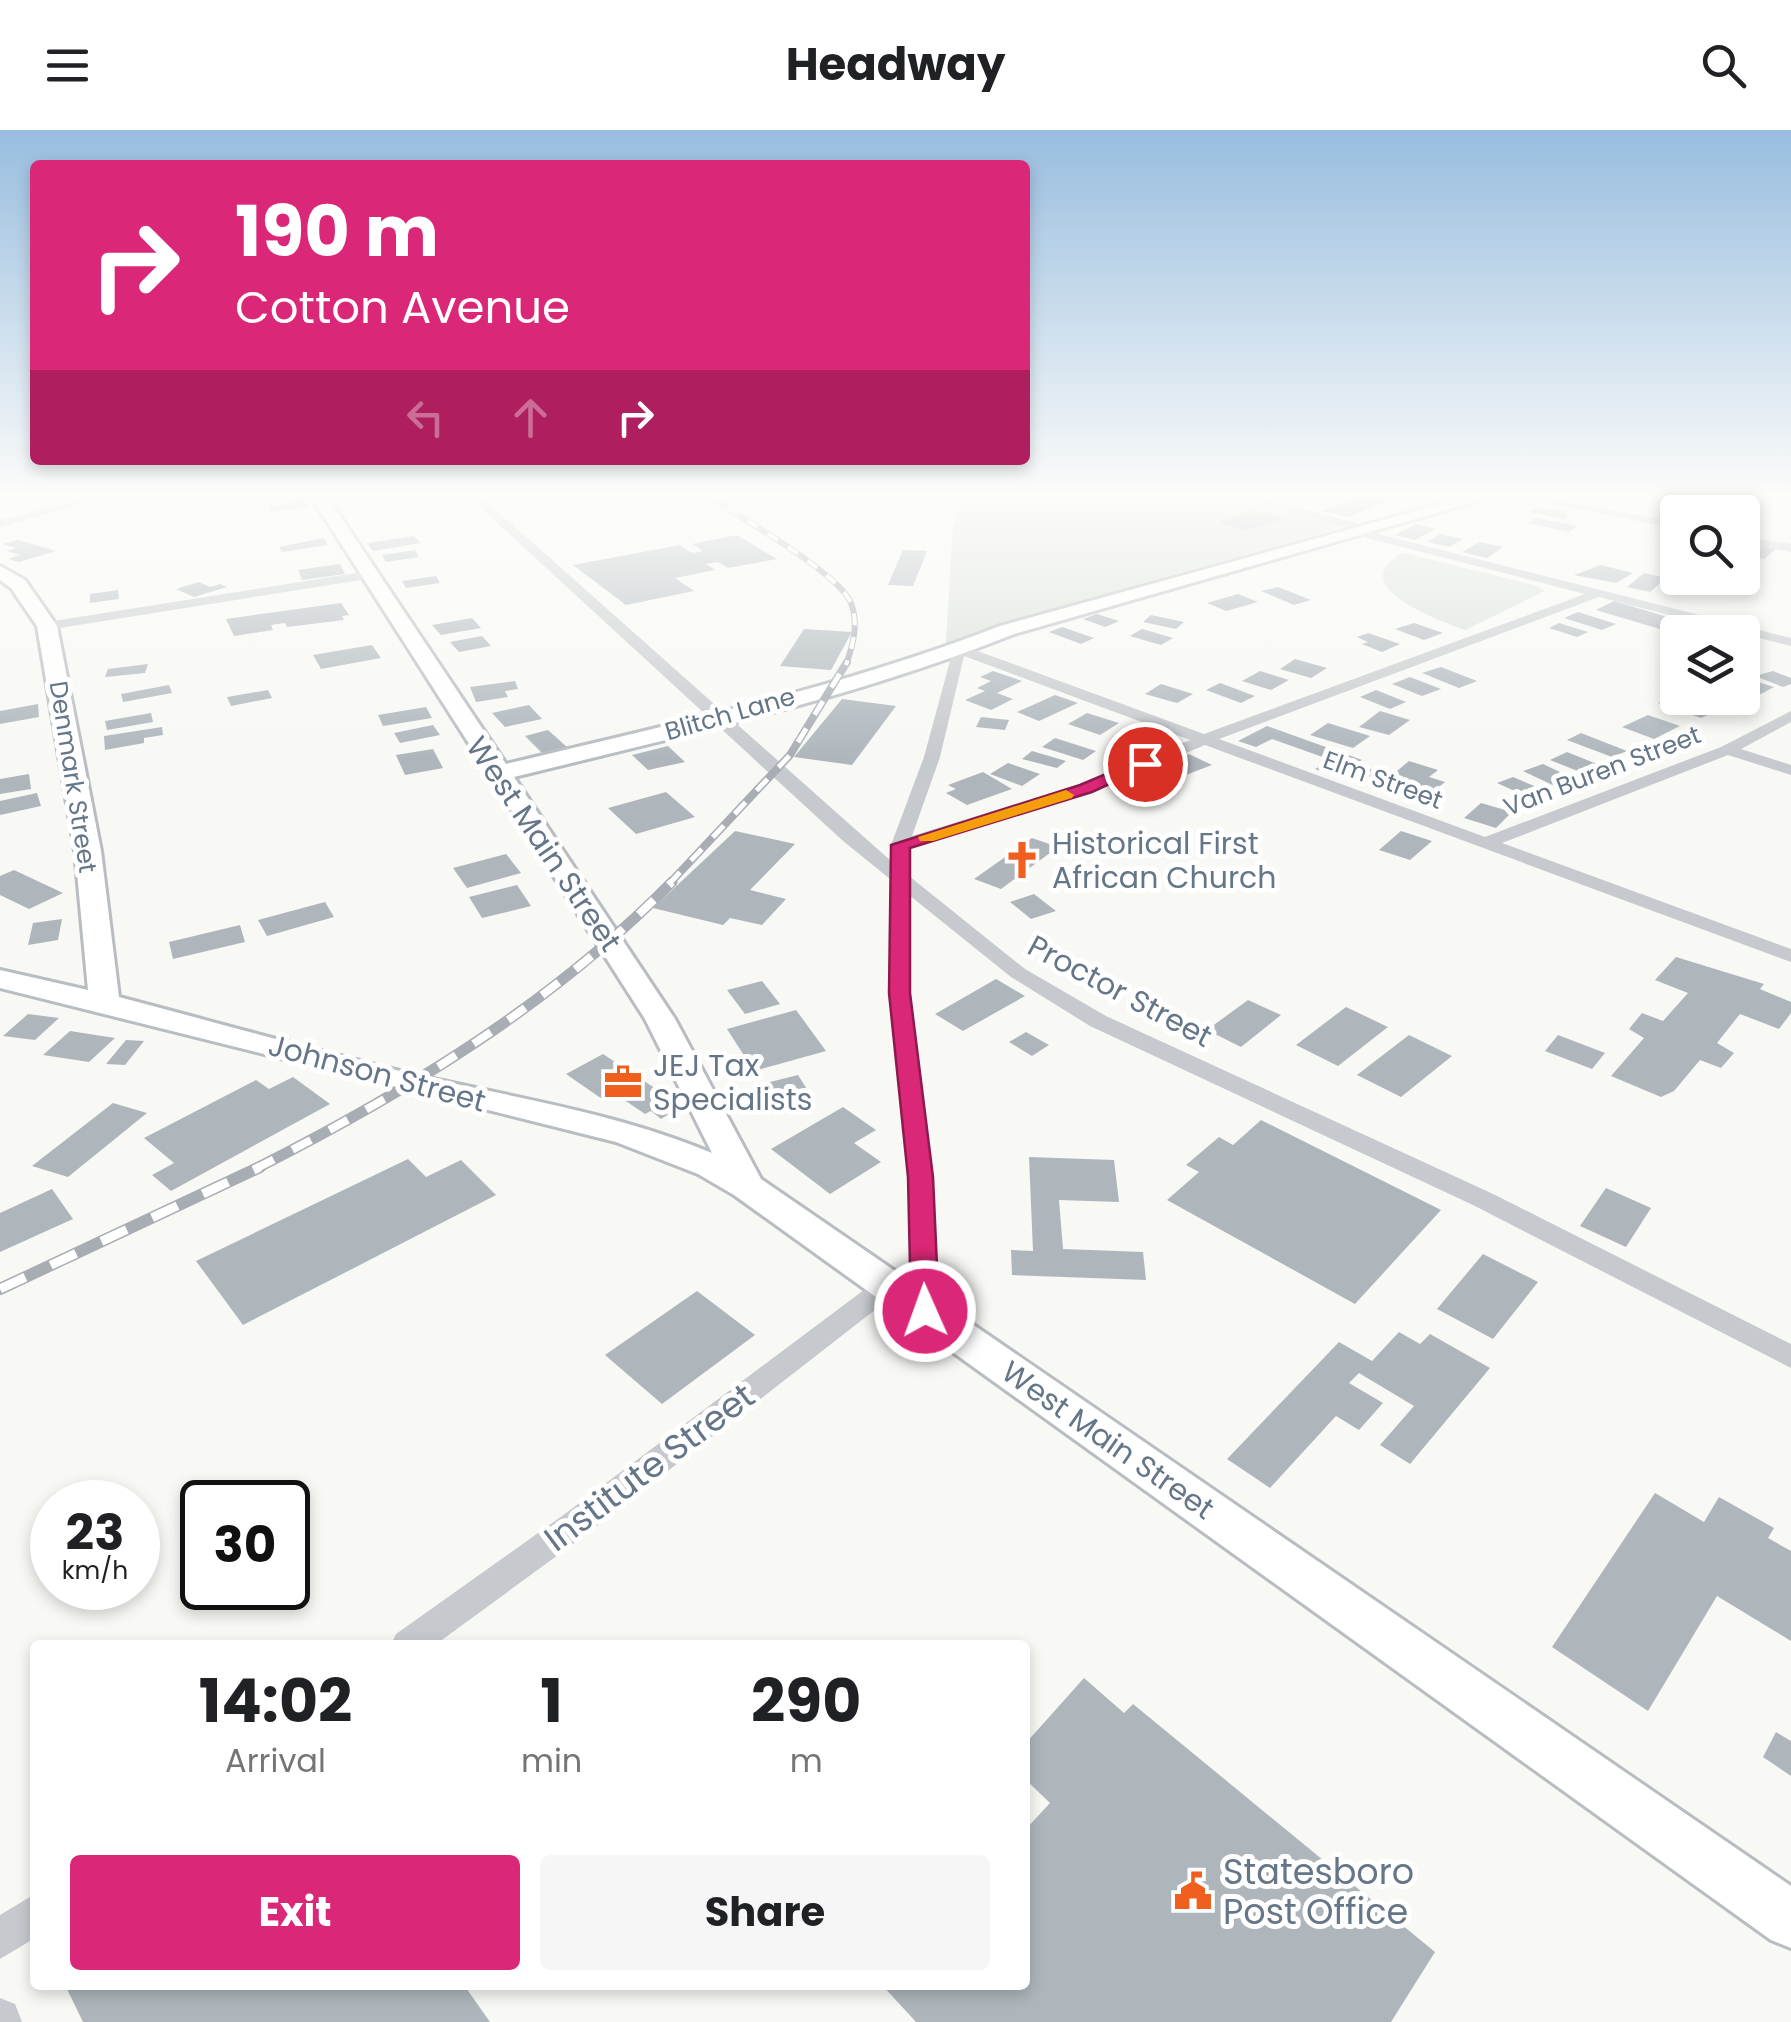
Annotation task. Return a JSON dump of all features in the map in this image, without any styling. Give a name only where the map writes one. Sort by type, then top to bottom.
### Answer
[{"type":"street","name":"Denmark Street","points":[[17,583],[47,626],[88,851],[104,1000]]},
{"type":"street","points":[[47,626],[317,583]]},
{"type":"street","name":"West Main Street","points":[[374,583],[660,1020],[746,1187],[1791,1920]]},
{"type":"street","name":"Proctor Street","points":[[568,583],[717,720],[900,879],[1018,973],[1098,1021],[1482,1199],[1791,1357]]},
{"type":"street","name":"Blitch Lane","points":[[499,773],[717,720],[1170,583]]},
{"type":"street","points":[[1559,583],[1791,642]]},
{"type":"street","points":[[900,845],[1086,788],[1289,705],[1599,594]]},
{"type":"street","points":[[925,1311],[920,1177],[900,993],[900,845],[932,757],[959,649]]},
{"type":"street","name":"Elm Street","points":[[959,649],[1791,956]]},
{"type":"street","name":"Van Buren Street","points":[[1483,844],[1727,750],[1791,716]]},
{"type":"street","points":[[1727,750],[1791,770]]},
{"type":"street","name":"Johnson Street","points":[[0,979],[104,1000],[410,1084],[654,1143],[716,1166],[746,1187]]},
{"type":"street","name":"Institute Street","points":[[415,1640],[573,1526],[889,1285]]},
{"type":"street","points":[[0,1939],[30,1918]]},
{"type":"shaded area","points":[[950,583],[1143,583],[1016,619],[946,643]]},
{"type":"shaded area","points":[[1386,583],[1527,583],[1545,591],[1465,630],[1417,610]]},
{"type":"building","points":[[195,583],[227,587],[194,597],[176,589]]},
{"type":"building","points":[[403,583],[438,583],[406,588]]},
{"type":"building","points":[[597,583],[683,583],[694,591],[626,605]]},
{"type":"building","points":[[1632,583],[1660,583],[1650,592],[1627,587]]},
{"type":"building","points":[[1278,587],[1311,600],[1294,605],[1261,591]]},
{"type":"building","points":[[118,590],[119,599],[90,603],[90,594]]},
{"type":"building","points":[[1238,594],[1258,602],[1226,611],[1207,603]]},
{"type":"building","points":[[1614,601],[1661,615],[1660,629],[1596,610]]},
{"type":"building","points":[[341,603],[349,615],[342,616],[344,620],[287,627],[285,623],[271,625],[273,630],[234,636],[226,619]]},
{"type":"building","points":[[1578,612],[1616,624],[1602,630],[1564,618]]},
{"type":"building","points":[[1097,614],[1119,621],[1105,627],[1083,619]]},
{"type":"building","points":[[1151,615],[1184,622],[1176,629],[1143,622]]},
{"type":"building","points":[[472,618],[481,628],[441,635],[432,625]]},
{"type":"building","points":[[1414,623],[1443,633],[1424,640],[1395,629]]},
{"type":"building","points":[[1559,623],[1588,632],[1577,637],[1549,628]]},
{"type":"building","points":[[1062,627],[1094,638],[1081,644],[1049,632]]},
{"type":"building","points":[[804,629],[852,632],[831,670],[780,666]]},
{"type":"building","points":[[1142,629],[1173,638],[1161,645],[1130,636]]},
{"type":"building","points":[[1368,633],[1400,644],[1382,652],[1362,644],[1368,642],[1357,637]]},
{"type":"building","points":[[482,636],[491,646],[459,652],[450,642]]},
{"type":"building","points":[[372,645],[381,658],[321,669],[313,655]]},
{"type":"building","points":[[1295,659],[1327,668],[1311,678],[1280,669]]},
{"type":"building","points":[[148,664],[145,673],[105,677],[108,669]]},
{"type":"building","points":[[1441,667],[1477,681],[1459,688],[1422,673]]},
{"type":"building","points":[[993,671],[1022,681],[997,693],[1013,699],[991,710],[965,700],[985,691],[977,688],[991,681],[980,677]]},
{"type":"building","points":[[1260,671],[1289,680],[1271,690],[1242,681]]},
{"type":"building","points":[[1773,671],[1791,678],[1791,684],[1783,687],[1760,675]]},
{"type":"building","points":[[1410,677],[1441,689],[1422,696],[1392,684]]},
{"type":"building","points":[[515,681],[518,689],[505,691],[508,697],[476,702],[470,687]]},
{"type":"building","points":[[1220,683],[1255,696],[1241,703],[1206,690]]},
{"type":"building","points":[[1760,683],[1774,687],[1761,694]]},
{"type":"building","points":[[1161,684],[1193,694],[1177,703],[1145,694]]},
{"type":"building","points":[[169,685],[172,693],[123,702],[121,694]]},
{"type":"building","points":[[268,690],[272,698],[231,706],[227,697]]},
{"type":"building","points":[[1376,690],[1406,702],[1390,709],[1360,697]]},
{"type":"building","points":[[1055,695],[1078,703],[1039,721],[1017,712]]},
{"type":"building","points":[[842,699],[896,706],[852,765],[794,757]]},
{"type":"building","points":[[38,704],[39,717],[0,724],[0,711]]},
{"type":"building","points":[[529,705],[542,719],[505,727],[492,713]]},
{"type":"building","points":[[426,707],[432,718],[383,726],[378,715]]},
{"type":"building","points":[[1380,711],[1410,720],[1389,735],[1359,727]]},
{"type":"building","points":[[151,713],[153,722],[107,730],[105,721]]},
{"type":"building","points":[[1087,713],[1119,723],[1100,735],[1068,724]]},
{"type":"building","points":[[1648,715],[1680,726],[1654,739],[1622,727]]},
{"type":"building","points":[[981,717],[1009,720],[1005,730],[976,727]]},
{"type":"building","points":[[1328,723],[1370,736],[1353,748],[1310,735]]},
{"type":"building","points":[[433,725],[440,735],[400,743],[394,733]]},
{"type":"building","points":[[1267,726],[1362,760],[1334,776],[1315,769],[1331,760],[1272,739],[1256,747],[1238,741]]},
{"type":"building","points":[[162,727],[163,735],[144,738],[144,743],[105,750],[104,736]]},
{"type":"building","points":[[548,730],[567,747],[543,754],[525,736]]},
{"type":"building","points":[[1581,733],[1627,751],[1612,757],[1567,740]]},
{"type":"building","points":[[1055,738],[1096,751],[1083,760],[1042,747]]},
{"type":"building","points":[[668,746],[685,762],[648,770],[632,755]]},
{"type":"building","points":[[433,749],[443,768],[405,775],[396,755]]},
{"type":"building","points":[[1032,751],[1066,761],[1057,768],[1022,759]]},
{"type":"building","points":[[1567,752],[1607,768],[1590,776],[1550,760]]},
{"type":"building","points":[[1189,754],[1212,765],[1170,781],[1147,770]]},
{"type":"building","points":[[1409,761],[1438,770],[1429,777],[1445,782],[1424,799],[1359,778],[1370,769],[1391,776]]},
{"type":"building","points":[[1008,763],[1040,774],[1022,786],[990,774]]},
{"type":"building","points":[[1543,764],[1585,784],[1565,791],[1523,771]]},
{"type":"building","points":[[983,772],[1012,789],[967,805],[946,793],[956,789],[948,785]]},
{"type":"building","points":[[29,774],[31,789],[0,794],[0,779]]},
{"type":"building","points":[[1513,777],[1551,793],[1534,800],[1497,783]]},
{"type":"building","points":[[666,792],[695,817],[636,834],[608,808]]},
{"type":"building","points":[[37,793],[41,806],[0,815],[0,801]]},
{"type":"building","points":[[1481,803],[1512,812],[1496,828],[1464,818]]},
{"type":"building","points":[[735,831],[795,844],[750,890],[786,899],[762,925],[730,918],[723,925],[653,908]]},
{"type":"building","points":[[1401,831],[1432,841],[1410,860],[1379,850]]},
{"type":"building","points":[[1032,838],[1058,847],[1001,889],[974,879]]},
{"type":"building","points":[[506,854],[521,873],[467,888],[453,868]]},
{"type":"building","points":[[14,870],[63,893],[29,909],[0,895],[0,876]]},
{"type":"building","points":[[517,885],[531,906],[482,918],[469,897]]},
{"type":"building","points":[[1034,894],[1056,911],[1031,919],[1010,902]]},
{"type":"building","points":[[325,902],[334,917],[267,936],[258,920]]},
{"type":"building","points":[[62,919],[58,940],[28,945],[33,923]]},
{"type":"building","points":[[240,925],[245,942],[173,959],[169,942]]},
{"type":"building","points":[[1676,957],[1764,984],[1760,989],[1791,1002],[1791,1013],[1779,1029],[1740,1014],[1717,1043],[1734,1053],[1721,1068],[1700,1060],[1674,1091],[1661,1097],[1611,1076],[1644,1038],[1629,1029],[1642,1013],[1663,1021],[1688,993],[1655,980]]},
{"type":"building","points":[[996,979],[1025,996],[963,1031],[935,1014]]},
{"type":"building","points":[[762,981],[780,1004],[745,1014],[727,990]]},
{"type":"building","points":[[1248,1000],[1281,1015],[1241,1047],[1207,1030]]},
{"type":"building","points":[[1346,1007],[1388,1027],[1338,1066],[1296,1045]]},
{"type":"building","points":[[796,1010],[826,1051],[754,1071],[727,1029]]},
{"type":"building","points":[[28,1014],[59,1018],[35,1040],[3,1036]]},
{"type":"building","points":[[70,1031],[115,1038],[89,1062],[43,1055]]},
{"type":"building","points":[[1026,1032],[1049,1045],[1032,1056],[1009,1042]]},
{"type":"building","points":[[1409,1035],[1452,1056],[1401,1097],[1357,1075]]},
{"type":"building","points":[[1558,1035],[1605,1053],[1592,1069],[1545,1051]]},
{"type":"building","points":[[126,1040],[144,1041],[125,1065],[106,1064]]},
{"type":"building","points":[[603,1054],[682,1106],[661,1119],[651,1111],[645,1114],[617,1095],[605,1101],[566,1074]]},
{"type":"building","points":[[798,1075],[810,1094],[777,1102],[766,1083]]},
{"type":"building","points":[[293,1077],[330,1104],[171,1191],[152,1175],[174,1163],[144,1138],[256,1080],[269,1089]]},
{"type":"building","points":[[113,1103],[147,1113],[68,1177],[32,1166]]},
{"type":"building","points":[[843,1107],[876,1130],[854,1143],[881,1162],[830,1194],[771,1149]]},
{"type":"building","points":[[1261,1120],[1441,1210],[1355,1304],[1167,1200],[1199,1172],[1186,1165],[1219,1137],[1233,1145]]},
{"type":"building","points":[[1029,1157],[1114,1160],[1119,1202],[1059,1200],[1063,1249],[1143,1252],[1146,1280],[1012,1275],[1011,1250],[1033,1251]]},
{"type":"building","points":[[408,1159],[426,1177],[461,1160],[496,1195],[243,1325],[196,1261]]},
{"type":"building","points":[[1606,1188],[1651,1208],[1626,1247],[1580,1226]]},
{"type":"building","points":[[52,1189],[73,1219],[0,1252],[0,1213]]},
{"type":"building","points":[[1483,1254],[1538,1282],[1493,1339],[1437,1309]]},
{"type":"building","points":[[697,1291],[755,1335],[662,1404],[605,1355]]},
{"type":"building","points":[[1399,1332],[1420,1344],[1430,1334],[1490,1368],[1410,1464],[1380,1445],[1414,1406],[1359,1373],[1349,1383],[1383,1403],[1359,1430],[1336,1416],[1270,1488],[1227,1459],[1339,1342],[1372,1361]]},
{"type":"building","points":[[1655,1493],[1704,1522],[1719,1497],[1774,1528],[1768,1538],[1791,1551],[1791,1641],[1717,1596],[1648,1711],[1552,1647]]},
{"type":"building","name":"Statesboro Post Office","points":[[1084,1678],[1124,1713],[1133,1704],[1435,1952],[1391,2022],[916,2022],[887,1990],[1030,1990],[1030,1825],[1050,1803],[1030,1784],[1030,1738]]},
{"type":"building","points":[[1776,1732],[1791,1741],[1791,1776],[1763,1757]]},
{"type":"building","points":[[67,1990],[468,1990],[490,2022],[83,2022]]},
{"type":"railway","points":[[835,583],[851,603],[855,619],[847,662]]},
{"type":"railway","points":[[669,884],[790,755],[847,662]]},
{"type":"railway","points":[[255,1169],[367,1109],[476,1042],[578,967],[672,882]]},
{"type":"railway","points":[[0,1289],[260,1167]]},
{"type":"slow traffic","points":[[927,837],[1066,795]]},
{"type":"place","name":"Historical First African Church","points":[[1022,860]]},
{"type":"place","name":"JEJ Tax Specialists","points":[[623,1082]]},
{"type":"place","name":"Statesboro Post Office","points":[[1193,1891]]},
{"type":"route","points":[[925,1311],[920,1177],[900,993],[900,845],[1086,788],[1145,764]]}]
